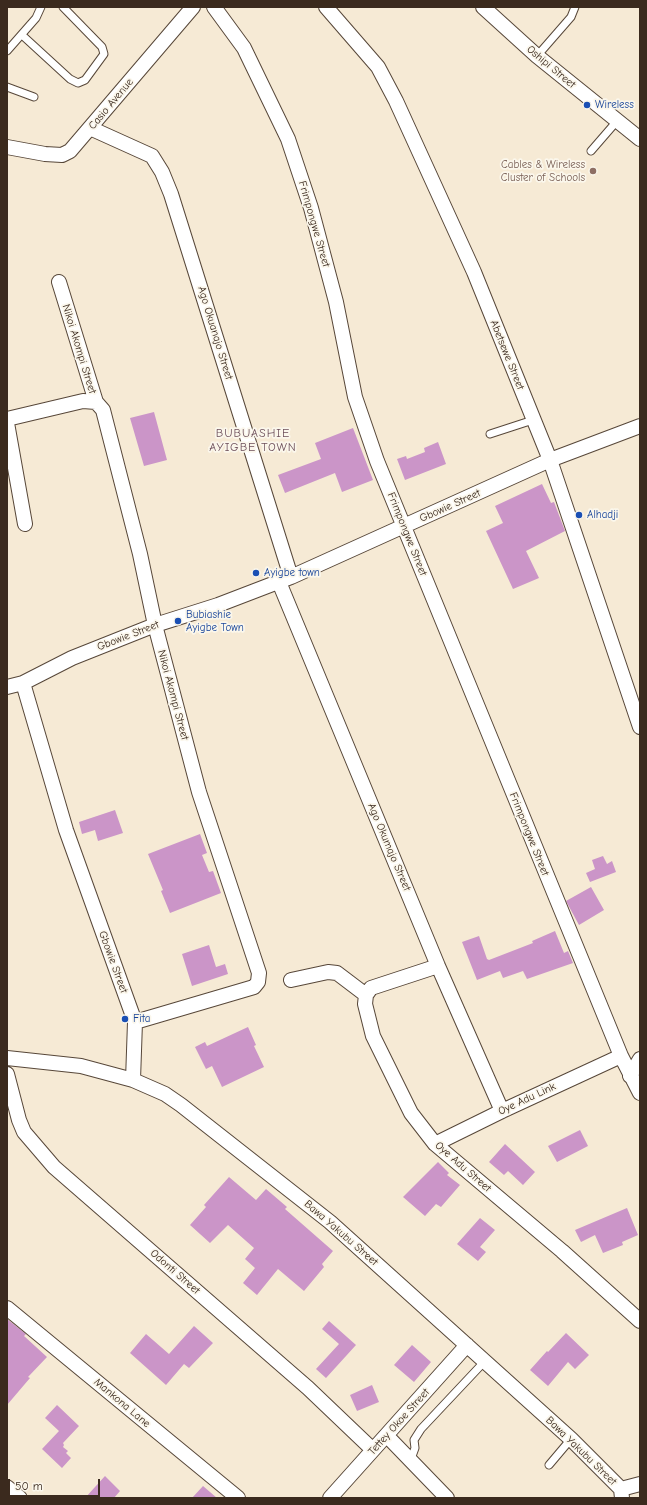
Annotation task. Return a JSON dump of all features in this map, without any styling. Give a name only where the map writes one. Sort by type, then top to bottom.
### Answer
[{"type":"street","name":"Casio Avenue","points":[[7,147],[44,154],[62,155],[70,151],[192,7]]},
{"type":"street","name":"Frimpongwe Street","points":[[214,7],[244,48],[288,139],[311,208],[334,295],[355,397],[377,461],[630,1076]]},
{"type":"street","name":"Abetsewe Street","points":[[326,7],[378,67],[396,101],[474,272],[550,460],[640,727]]},
{"type":"street","name":"Oshipi Street","points":[[482,7],[537,56],[640,139]]},
{"type":"street","name":"Ago Okuanajo Street","points":[[90,128],[152,156],[162,172],[174,202],[285,579]]},
{"type":"street","name":"Nikoi Akompi Street","points":[[59,282],[96,402],[103,410],[140,554],[155,625],[199,792],[259,973],[258,982],[254,987],[135,1022]]},
{"type":"street","points":[[7,419],[83,401],[96,402]]},
{"type":"street","points":[[7,423],[25,524]]},
{"type":"street","name":"Gbowie Street","points":[[133,1080],[135,1022],[66,830],[23,683],[72,658],[155,625],[211,608],[285,579],[404,527],[550,460],[640,426]]},
{"type":"street","name":"Ago Okumajo Street","points":[[285,579],[438,966],[502,1110]]},
{"type":"street","points":[[7,687],[23,683]]},
{"type":"street","points":[[291,980],[328,972],[337,973],[366,995],[371,988],[438,966]]},
{"type":"street","name":"Oye Adu Street","points":[[366,995],[365,1004],[373,1036],[411,1113],[435,1144],[562,1251],[640,1321]]},
{"type":"street","name":"Oye Adu Link","points":[[435,1144],[502,1110],[621,1056]]},
{"type":"street","name":"Bawa Yakubu Street","points":[[7,1058],[81,1066],[133,1080],[149,1086],[181,1105],[324,1217],[571,1439],[621,1494]]},
{"type":"street","points":[[640,1059],[630,1076],[640,1093]]},
{"type":"street","name":"Odonti Street","points":[[7,1074],[19,1120],[24,1132],[54,1167],[308,1388],[373,1450]]},
{"type":"street","name":"Mankona Lane","points":[[7,1308],[238,1498]]},
{"type":"street","name":"Tettey Okoe Street","points":[[330,1498],[467,1345]]},
{"type":"street","points":[[387,1436],[411,1459],[447,1498]]},
{"type":"street","points":[[621,1494],[640,1484]]},
{"type":"street","points":[[7,1487],[20,1498]]},
{"type":"lane","points":[[7,51],[36,18],[41,7]]},
{"type":"lane","points":[[22,35],[70,80],[78,83],[85,80],[104,54],[102,47],[62,7]]},
{"type":"lane","points":[[537,56],[571,17],[575,7]]},
{"type":"lane","points":[[7,87],[34,97]]},
{"type":"lane","points":[[591,151],[617,121]]},
{"type":"lane","points":[[490,434],[533,420]]},
{"type":"lane","points":[[411,1459],[415,1448],[414,1440],[421,1429],[485,1361]]},
{"type":"lane","points":[[549,1465],[571,1439]]},
{"type":"building","points":[[154,412],[167,460],[144,466],[130,418]]},
{"type":"building","points":[[353,428],[373,480],[342,492],[335,473],[285,493],[278,475],[321,459],[315,443]]},
{"type":"building","points":[[438,442],[446,464],[405,480],[397,459],[406,456],[407,459],[425,452],[424,448]]},
{"type":"building","points":[[542,484],[551,503],[554,502],[565,531],[526,551],[539,578],[513,589],[486,531],[503,523],[495,506]]},
{"type":"building","points":[[115,810],[123,833],[98,841],[95,830],[82,834],[79,822]]},
{"type":"building","points":[[200,834],[207,853],[202,855],[209,872],[213,871],[221,893],[170,913],[161,891],[163,890],[148,854]]},
{"type":"building","points":[[603,856],[607,864],[612,861],[616,872],[590,882],[586,873],[595,869],[592,860]]},
{"type":"building","points":[[591,887],[604,910],[579,925],[566,901]]},
{"type":"building","points":[[555,931],[564,953],[568,951],[573,963],[527,979],[523,971],[503,978],[500,971],[477,980],[462,942],[479,936],[487,959],[489,960],[533,943],[532,941]]},
{"type":"building","points":[[209,945],[216,967],[225,964],[228,974],[192,986],[182,954]]},
{"type":"building","points":[[248,1027],[256,1045],[254,1046],[264,1067],[222,1087],[212,1066],[206,1069],[195,1047],[205,1042],[207,1046]]},
{"type":"building","points":[[580,1130],[588,1146],[557,1162],[548,1146]]},
{"type":"building","points":[[505,1144],[535,1172],[523,1185],[508,1171],[504,1175],[489,1162]]},
{"type":"building","points":[[438,1162],[449,1173],[447,1175],[460,1185],[441,1207],[436,1204],[425,1216],[403,1197]]},
{"type":"building","points":[[229,1177],[256,1200],[266,1189],[287,1207],[285,1209],[333,1251],[322,1264],[324,1267],[304,1291],[278,1269],[257,1295],[243,1283],[255,1268],[245,1259],[254,1248],[228,1225],[210,1243],[190,1225],[206,1207],[204,1205]]},
{"type":"building","points":[[627,1208],[638,1235],[622,1242],[623,1245],[603,1253],[595,1235],[581,1242],[575,1230]]},
{"type":"building","points":[[480,1218],[495,1230],[480,1247],[486,1252],[478,1261],[457,1244]]},
{"type":"building","points":[[7,1319],[26,1334],[24,1336],[47,1357],[28,1377],[30,1378],[7,1405]]},
{"type":"building","points":[[329,1321],[356,1345],[326,1378],[316,1369],[339,1344],[322,1329]]},
{"type":"building","points":[[194,1326],[213,1343],[189,1368],[184,1364],[166,1385],[130,1353],[146,1334],[169,1354]]},
{"type":"building","points":[[566,1333],[589,1355],[575,1369],[568,1362],[548,1386],[530,1370]]},
{"type":"building","points":[[412,1345],[431,1362],[414,1382],[394,1365]]},
{"type":"building","points":[[372,1385],[379,1402],[357,1411],[350,1395]]},
{"type":"building","points":[[57,1405],[79,1426],[63,1443],[63,1447],[68,1451],[66,1453],[71,1458],[62,1468],[42,1449],[59,1431],[45,1418]]},
{"type":"building","points":[[105,1476],[120,1491],[114,1498],[85,1498]]},
{"type":"building","points":[[203,1486],[217,1498],[192,1498]]},
{"type":"place","name":"Wireless","points":[[587,105]]},
{"type":"place","name":"Cables & Wireless Cluster of Schools","points":[[593,171]]},
{"type":"place","name":"Alhadji","points":[[579,515]]},
{"type":"place","name":"Ayigbe town","points":[[256,573]]},
{"type":"place","name":"Bubiashie Ayigbe Town","points":[[178,621]]},
{"type":"place","name":"Fita","points":[[125,1019]]},
{"type":"district","name":"BUBUASHIE AYIGBE TOWN","points":[[253,441]]}]
